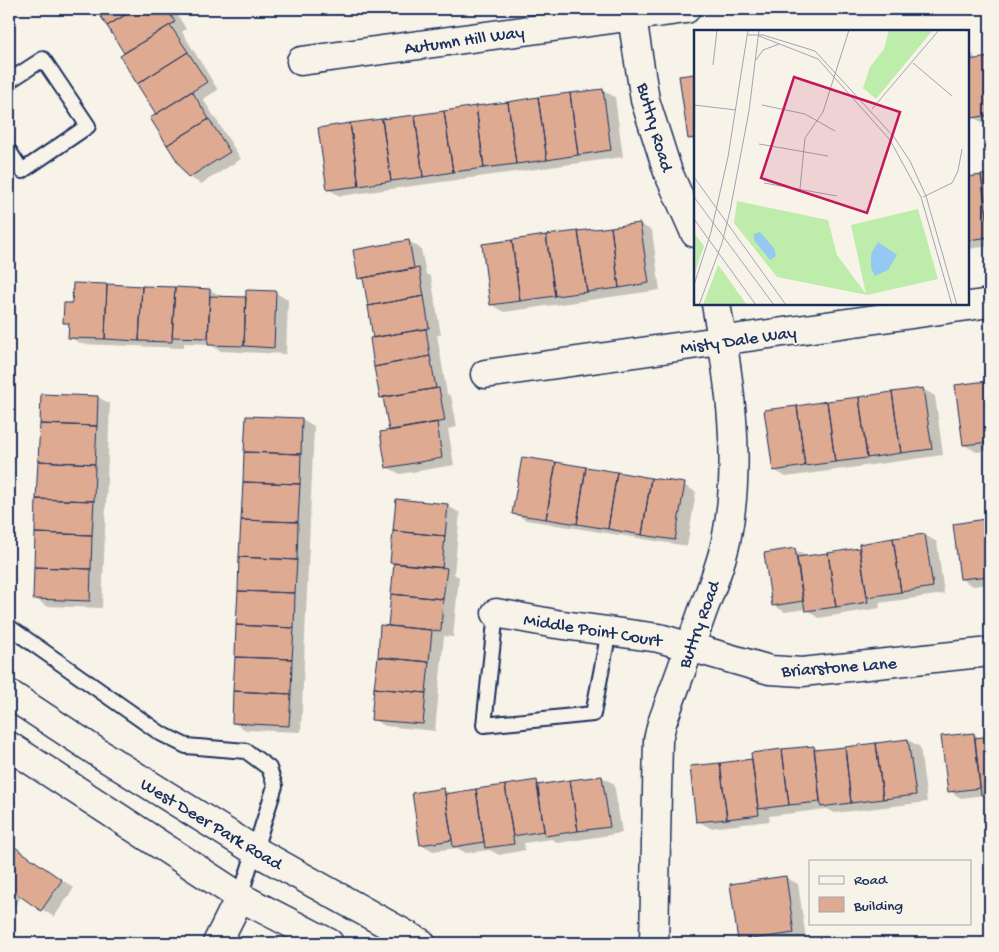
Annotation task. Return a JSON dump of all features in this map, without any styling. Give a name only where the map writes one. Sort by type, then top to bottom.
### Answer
[{"type":"street","name":"Autumn Hill Way","points":[[301,61],[686,9]]},
{"type":"street","name":"Buttry Road","points":[[632,17],[645,100],[668,172],[694,231]]},
{"type":"street","name":"Misty Dale Way","points":[[485,374],[990,303]]},
{"type":"street","name":"Buttry Road","points":[[654,943],[658,740],[662,723],[717,573],[726,542],[731,508],[734,471],[733,428],[716,305]]},
{"type":"street","name":"Middle Point Court","points":[[496,613],[556,624],[659,638],[690,648]]},
{"type":"street","name":"Briarstone Lane","points":[[690,648],[770,670],[802,672],[990,652]]},
{"type":"street","name":"West Deer Park Road","points":[[9,694],[100,754],[254,850],[421,943]]},
{"type":"street","points":[[9,746],[240,897],[328,943]]},
{"type":"street","points":[[217,943],[240,897]]},
{"type":"lane","points":[[9,81],[42,59],[88,126],[22,171],[9,151]]},
{"type":"lane","points":[[496,613],[484,725],[593,714],[609,631]]},
{"type":"lane","points":[[9,627],[160,733],[186,746],[246,751],[270,768],[275,786],[240,897]]},
{"type":"building","points":[[96,9],[135,9],[107,26]]},
{"type":"building","points":[[135,9],[167,9],[175,22],[124,53],[107,26]]},
{"type":"building","points":[[170,25],[188,52],[137,84],[120,56]]},
{"type":"building","points":[[188,52],[207,82],[156,114],[137,84]]},
{"type":"building","points":[[990,57],[990,115],[972,118],[969,96],[969,60]]},
{"type":"building","points":[[694,74],[694,138],[688,139],[679,76]]},
{"type":"building","points":[[603,89],[611,150],[578,155],[570,93]]},
{"type":"building","points":[[192,91],[209,119],[167,145],[150,118]]},
{"type":"building","points":[[570,93],[578,155],[547,160],[538,97]]},
{"type":"building","points":[[538,97],[547,160],[516,164],[508,102]]},
{"type":"building","points":[[508,102],[516,164],[484,168],[476,106]]},
{"type":"building","points":[[476,106],[484,168],[453,172],[444,111]]},
{"type":"building","points":[[444,111],[453,172],[423,177],[415,115]]},
{"type":"building","points":[[415,115],[423,177],[391,181],[382,119]]},
{"type":"building","points":[[209,119],[230,152],[188,178],[167,145]]},
{"type":"building","points":[[382,119],[391,181],[359,186],[350,123]]},
{"type":"building","points":[[350,123],[359,186],[327,190],[318,128]]},
{"type":"building","points":[[990,174],[990,237],[981,175]]},
{"type":"building","points":[[981,175],[990,237],[969,240],[969,177]]},
{"type":"building","points":[[640,223],[649,283],[619,288],[611,227]]},
{"type":"building","points":[[611,227],[619,288],[587,292],[578,231]]},
{"type":"building","points":[[578,231],[587,292],[555,296],[546,235]]},
{"type":"building","points":[[546,235],[555,296],[520,301],[512,240]]},
{"type":"building","points":[[409,240],[414,268],[358,279],[353,250]]},
{"type":"building","points":[[512,240],[520,301],[490,305],[482,244]]},
{"type":"building","points":[[419,268],[424,296],[368,306],[363,278]]},
{"type":"building","points":[[73,283],[107,284],[105,339],[68,338],[69,323],[63,323],[64,303],[72,303]]},
{"type":"building","points":[[107,284],[142,286],[139,341],[105,339]]},
{"type":"building","points":[[142,286],[175,287],[172,342],[139,341]]},
{"type":"building","points":[[175,287],[210,289],[208,338],[172,337]]},
{"type":"building","points":[[246,290],[276,291],[274,348],[244,346]]},
{"type":"building","points":[[210,296],[246,297],[244,346],[208,345]]},
{"type":"building","points":[[424,296],[429,328],[373,338],[368,306]]},
{"type":"building","points":[[426,329],[430,356],[374,367],[370,338]]},
{"type":"building","points":[[430,356],[436,388],[380,398],[374,367]]},
{"type":"building","points":[[987,381],[990,403],[990,442],[963,445],[955,385]]},
{"type":"building","points":[[439,388],[445,421],[389,431],[383,397]]},
{"type":"building","points":[[923,388],[932,449],[901,453],[892,392]]},
{"type":"building","points":[[892,392],[901,453],[867,458],[859,397]]},
{"type":"building","points":[[41,394],[98,396],[97,426],[40,424]]},
{"type":"building","points":[[859,397],[867,458],[835,462],[827,401]]},
{"type":"building","points":[[827,401],[835,462],[805,466],[797,406]]},
{"type":"building","points":[[797,406],[805,466],[773,471],[764,410]]},
{"type":"building","points":[[246,416],[302,418],[301,454],[244,452]]},
{"type":"building","points":[[437,422],[442,458],[386,468],[380,432]]},
{"type":"building","points":[[40,424],[97,426],[95,464],[38,461]]},
{"type":"building","points":[[244,452],[301,454],[300,484],[243,482]]},
{"type":"building","points":[[522,457],[556,462],[546,519],[512,514]]},
{"type":"building","points":[[38,461],[95,464],[94,501],[36,499]]},
{"type":"building","points":[[556,462],[586,467],[577,524],[546,519]]},
{"type":"building","points":[[586,467],[617,472],[608,529],[577,524]]},
{"type":"building","points":[[617,472],[651,478],[642,535],[608,529]]},
{"type":"building","points":[[651,478],[685,483],[675,540],[642,535]]},
{"type":"building","points":[[243,482],[300,484],[298,522],[241,520]]},
{"type":"building","points":[[36,499],[94,501],[92,535],[35,533]]},
{"type":"building","points":[[396,499],[448,504],[445,536],[393,531]]},
{"type":"building","points":[[985,519],[990,576],[960,579],[953,524]]},
{"type":"building","points":[[241,520],[298,522],[297,560],[239,557]]},
{"type":"building","points":[[990,525],[990,561],[986,526]]},
{"type":"building","points":[[393,531],[445,536],[442,568],[390,563]]},
{"type":"building","points":[[35,533],[92,535],[91,569],[34,567]]},
{"type":"building","points":[[925,534],[933,587],[901,592],[893,538]]},
{"type":"building","points":[[893,538],[901,592],[867,597],[859,544]]},
{"type":"building","points":[[795,548],[803,601],[772,606],[764,553]]},
{"type":"building","points":[[859,548],[868,602],[836,607],[828,553]]},
{"type":"building","points":[[828,553],[836,607],[805,611],[797,557]]},
{"type":"building","points":[[239,557],[297,560],[295,593],[238,591]]},
{"type":"building","points":[[394,563],[447,568],[443,599],[391,594]]},
{"type":"building","points":[[34,567],[91,569],[90,601],[33,599]]},
{"type":"building","points":[[238,591],[295,593],[294,628],[236,625]]},
{"type":"building","points":[[391,594],[443,599],[441,631],[388,626]]},
{"type":"building","points":[[236,625],[294,628],[292,659],[235,657]]},
{"type":"building","points":[[380,625],[432,630],[429,662],[378,657]]},
{"type":"building","points":[[235,657],[292,659],[291,694],[233,691]]},
{"type":"building","points":[[378,657],[429,662],[426,693],[374,688]]},
{"type":"building","points":[[374,688],[426,693],[423,724],[371,720]]},
{"type":"building","points":[[233,691],[291,694],[289,726],[232,723]]},
{"type":"building","points":[[974,733],[980,788],[948,792],[941,736]]},
{"type":"building","points":[[990,736],[990,794],[981,795],[975,738]]},
{"type":"building","points":[[908,739],[916,795],[883,799],[876,743]]},
{"type":"building","points":[[876,743],[883,799],[851,803],[845,747]]},
{"type":"building","points":[[814,746],[820,802],[789,805],[782,749]]},
{"type":"building","points":[[845,747],[851,803],[821,807],[814,750]]},
{"type":"building","points":[[782,749],[789,805],[758,809],[751,753]]},
{"type":"building","points":[[752,759],[759,815],[727,819],[720,763]]},
{"type":"building","points":[[720,763],[727,819],[696,822],[690,766]]},
{"type":"building","points":[[602,776],[610,827],[578,831],[570,780]]},
{"type":"building","points":[[537,780],[544,831],[513,836],[505,785]]},
{"type":"building","points":[[570,780],[578,831],[545,836],[537,785]]},
{"type":"building","points":[[505,785],[514,844],[485,848],[476,789]]},
{"type":"building","points":[[444,788],[452,840],[420,845],[412,793]]},
{"type":"building","points":[[476,789],[484,842],[453,847],[445,794]]},
{"type":"building","points":[[9,843],[62,880],[41,911],[9,890]]},
{"type":"building","points":[[786,876],[794,933],[738,941],[730,884]]}]
